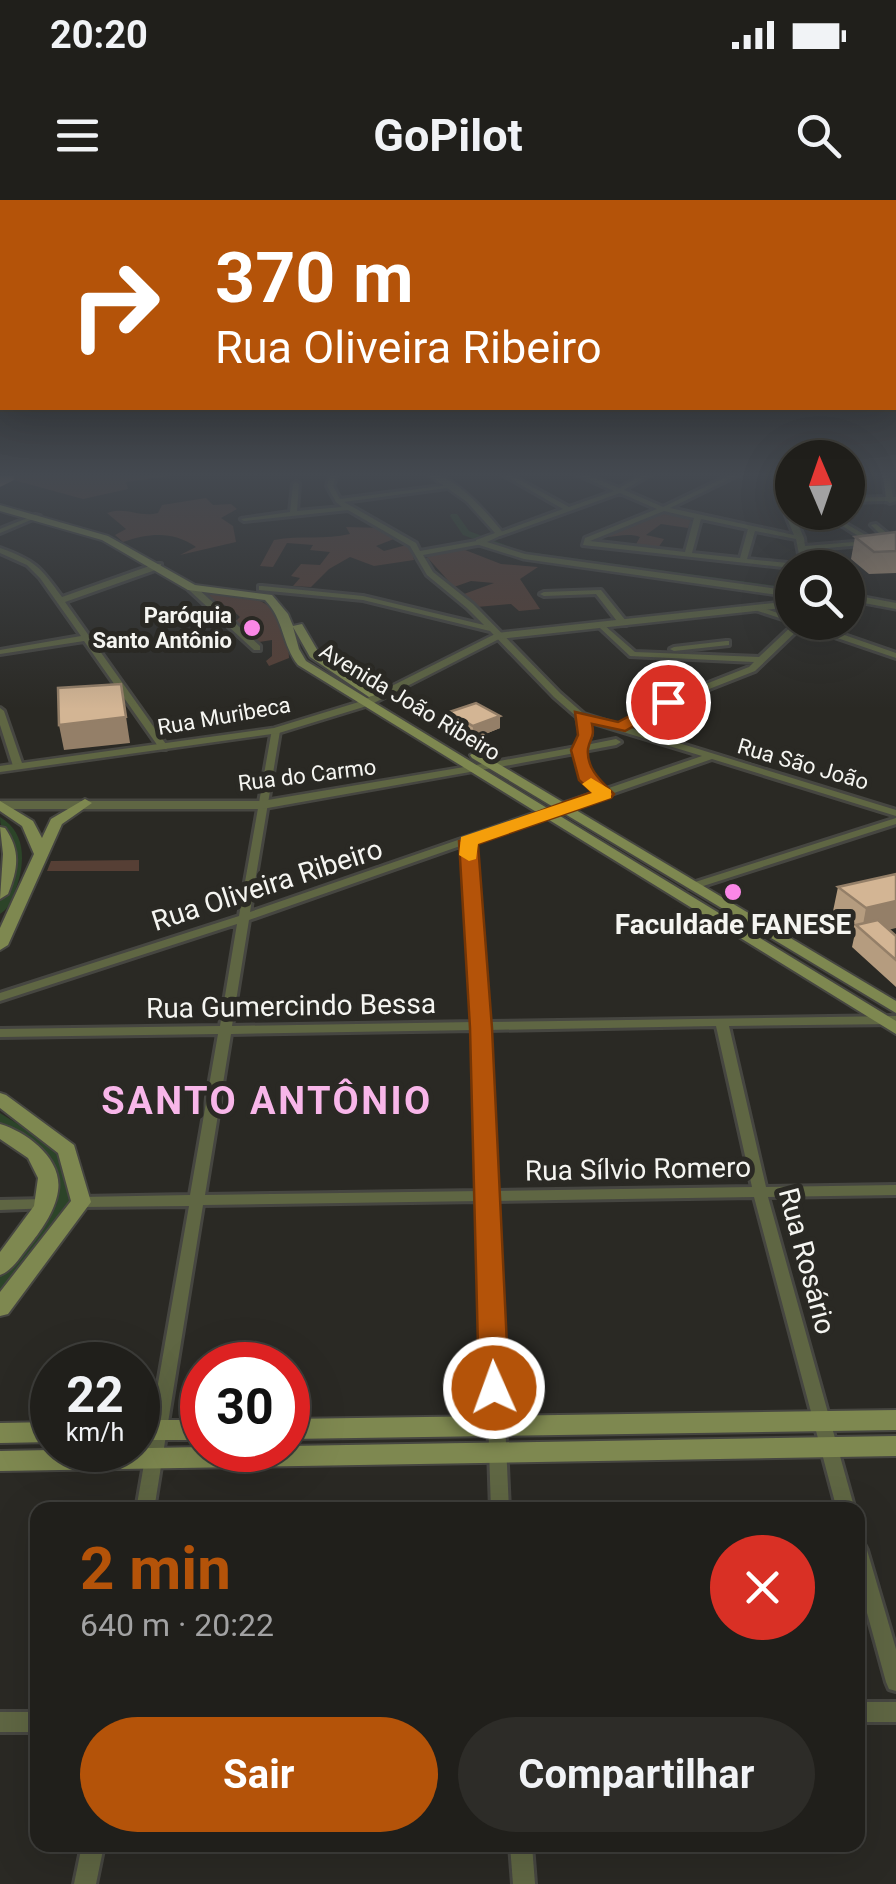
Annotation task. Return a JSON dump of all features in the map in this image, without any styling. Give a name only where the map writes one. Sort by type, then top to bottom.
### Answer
[{"type":"main road","points":[[130,552],[188,586],[262,588]]},
{"type":"main road","name":"Avenida João Ribeiro","points":[[188,586],[268,596],[277,604],[291,631],[296,657],[486,767],[566,808],[693,886],[893,1019]]},
{"type":"main road","name":"Avenida João Ribeiro","points":[[262,588],[282,598],[314,654],[372,700]]},
{"type":"main road","name":"Avenida João Ribeiro","points":[[486,767],[547,814],[893,1019]]},
{"type":"main road","points":[[0,944],[56,822],[85,803]]},
{"type":"main road","points":[[0,805],[28,824],[42,855]]},
{"type":"main road","points":[[0,831],[10,844],[12,860],[0,894]]},
{"type":"main road","points":[[0,1099],[67,1150],[81,1202],[0,1308]]},
{"type":"main road","points":[[0,1130],[43,1163],[48,1187],[46,1204],[0,1267]]},
{"type":"main road","points":[[310,1429],[896,1420]]},
{"type":"main road","points":[[0,1433],[30,1432]]},
{"type":"main road","points":[[160,1455],[896,1446]]},
{"type":"main road","points":[[0,1460],[30,1459]]},
{"type":"street","points":[[3,552],[34,567],[163,747]]},
{"type":"street","points":[[418,554],[429,552]]},
{"type":"street","points":[[513,552],[775,589]]},
{"type":"street","points":[[666,552],[775,564]]},
{"type":"street","points":[[744,560],[746,552]]},
{"type":"street","name":"Rua São João","points":[[418,554],[426,569],[581,716],[896,817]]},
{"type":"street","points":[[59,601],[158,566]]},
{"type":"street","points":[[188,586],[257,648]]},
{"type":"street","points":[[262,588],[364,598],[494,632],[603,626],[775,606]]},
{"type":"street","points":[[544,594],[598,592],[623,623]]},
{"type":"street","points":[[865,597],[896,594]]},
{"type":"street","points":[[865,602],[896,608]]},
{"type":"street","points":[[758,608],[775,614]]},
{"type":"street","points":[[603,626],[632,654],[762,660]]},
{"type":"street","name":"Rua Muribeca","points":[[0,772],[18,766],[275,730],[372,700],[494,632]]},
{"type":"street","points":[[0,652],[86,638]]},
{"type":"street","points":[[619,728],[678,698],[739,675],[762,660],[780,640]]},
{"type":"street","points":[[849,640],[896,656]]},
{"type":"street","points":[[632,654],[726,643]]},
{"type":"street","points":[[702,646],[709,657]]},
{"type":"street","points":[[0,711],[2,727],[18,766]]},
{"type":"street","points":[[581,716],[586,735],[579,750],[588,780],[605,794]]},
{"type":"street","points":[[160,1374],[197,1200],[275,730]]},
{"type":"street","name":"Rua do Carmo","points":[[0,805],[262,805],[616,742]]},
{"type":"street","points":[[566,808],[709,757]]},
{"type":"street","points":[[0,792],[52,803]]},
{"type":"street","name":"Rua Oliveira Ribeiro","points":[[0,997],[566,808]]},
{"type":"street","points":[[693,886],[896,817]]},
{"type":"street","points":[[468,841],[481,1028],[500,1502]]},
{"type":"street","name":"Rua Gumercindo Bessa","points":[[0,1033],[893,1019]]},
{"type":"street","name":"Rua Rosário","points":[[722,1024],[760,1192],[844,1502]]},
{"type":"street","name":"Rua Sílvio Romero","points":[[81,1202],[896,1190]]},
{"type":"street","points":[[0,1204],[46,1204]]},
{"type":"street","points":[[146,1502],[151,1472]]},
{"type":"street","points":[[865,1574],[896,1682]]},
{"type":"street","points":[[865,1712],[896,1712]]},
{"type":"street","points":[[0,1722],[30,1722]]},
{"type":"street","points":[[85,1884],[92,1852]]},
{"type":"street","points":[[522,1852],[524,1884]]},
{"type":"shaded area","points":[[268,552],[282,552],[273,567],[260,566]]},
{"type":"shaded area","points":[[326,552],[412,552],[414,560],[374,566],[350,557],[329,569],[311,587],[293,586],[300,578],[291,576],[301,564],[320,565],[330,552]]},
{"type":"shaded area","points":[[469,552],[501,564],[538,567],[520,579],[540,609],[519,611],[511,604],[477,607],[464,594],[494,583],[471,581],[454,587],[426,556]]},
{"type":"shaded area","points":[[211,591],[243,595],[267,605],[283,624],[289,658],[269,666],[266,661],[272,656],[272,640],[259,642],[236,621],[240,617],[230,608],[208,597]]},
{"type":"shaded area","points":[[139,860],[139,871],[47,871],[51,861]]},
{"type":"building","points":[[121,684],[126,717],[59,725],[58,688]]},
{"type":"building","points":[[476,703],[500,716],[473,726],[449,712]]},
{"type":"building","points":[[896,874],[896,901],[866,908],[838,887]]},
{"type":"building","points":[[878,920],[896,936],[896,960],[856,925]]},
{"type":"waterway","points":[[515,552],[775,589]]},
{"type":"waterway","points":[[0,821],[9,831],[17,852],[14,875],[0,910]]},
{"type":"waterway","points":[[0,1118],[44,1148],[67,1174],[66,1205],[0,1289]]},
{"type":"slow traffic","points":[[469,855],[468,841],[605,794],[591,784]]},
{"type":"place","name":"Paróquia Santo Antônio","points":[[252,628]]},
{"type":"place","name":"Faculdade FANESE","points":[[733,892]]},
{"type":"district","name":"SANTO ANTÔNIO","points":[[267,1101]]},
{"type":"route","points":[[494,1388],[481,1028],[468,841],[605,794],[588,780],[583,766],[579,750],[586,735],[581,716],[619,728],[668,702]]}]
